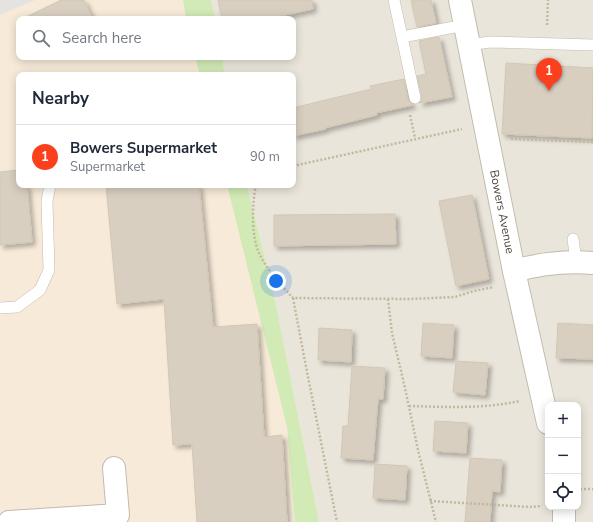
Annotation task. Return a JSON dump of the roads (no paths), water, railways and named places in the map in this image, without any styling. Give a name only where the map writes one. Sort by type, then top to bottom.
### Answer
[{"type":"street","name":"Bowers Avenue","points":[[460,0],[485,133],[515,277],[545,410]]},
{"type":"street","points":[[515,277],[524,268],[585,262]]},
{"type":"street","points":[[9,522],[118,518],[114,468]]},
{"type":"street","points":[[564,510],[564,522]]},
{"type":"lane","points":[[394,0],[415,98]]},
{"type":"lane","points":[[402,37],[466,35],[490,42],[593,45]]},
{"type":"lane","points":[[0,308],[17,307],[40,290],[49,270],[47,201],[49,188]]},
{"type":"lane","points":[[573,238],[585,262]]},
{"type":"place","name":"Bowers Supermarket","points":[[549,91]]}]
